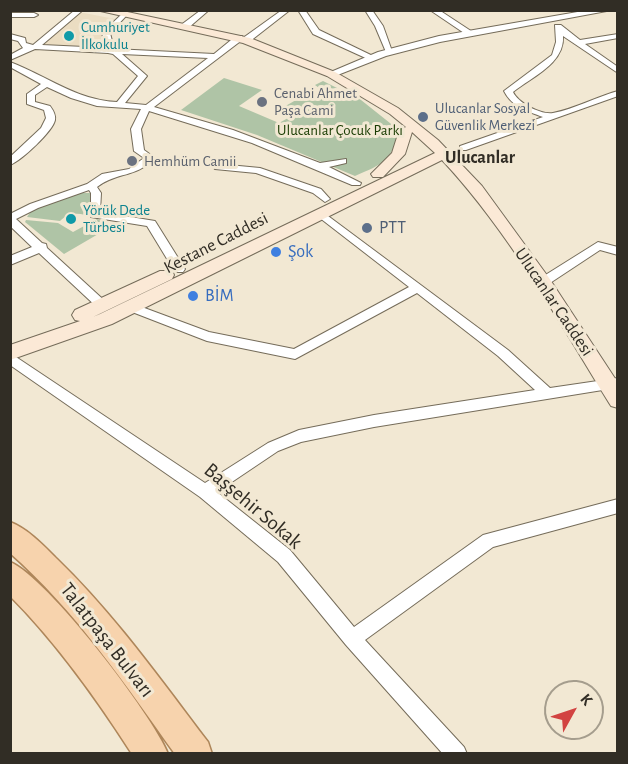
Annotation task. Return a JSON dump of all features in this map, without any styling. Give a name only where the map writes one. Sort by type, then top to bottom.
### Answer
[{"type":"main road","name":"Ulucanlar Caddesi","points":[[101,10],[243,39],[331,74],[394,111],[487,206],[543,282],[615,389]]},
{"type":"main road","name":"Ulucanlar Caddesi","points":[[378,101],[406,131],[436,153]]},
{"type":"main road","points":[[378,174],[398,154],[406,131]]},
{"type":"main road","name":"Kestane Caddesi","points":[[10,353],[132,308],[322,206],[356,183],[436,153]]},
{"type":"main road","name":"Kestane Caddesi","points":[[10,339],[78,317],[436,153]]},
{"type":"main road","name":"Talatpaşa Bulvarı","points":[[10,534],[55,574],[90,615],[196,753]]},
{"type":"main road","name":"Talatpaşa Bulvarı","points":[[10,576],[30,594],[74,645],[152,753]]},
{"type":"street","points":[[10,58],[32,48],[80,10]]},
{"type":"street","points":[[184,27],[206,10]]},
{"type":"street","points":[[103,306],[10,219],[34,206],[91,186],[105,176],[132,171],[150,158],[139,151],[136,129],[147,108],[217,56],[287,10]]},
{"type":"street","points":[[301,10],[316,32],[373,58]]},
{"type":"street","points":[[368,10],[379,26],[390,52]]},
{"type":"street","points":[[433,10],[470,33]]},
{"type":"street","points":[[331,74],[390,52],[470,33],[608,10]]},
{"type":"street","points":[[10,15],[34,15]]},
{"type":"street","points":[[119,105],[143,76],[114,52],[106,33],[123,15]]},
{"type":"street","points":[[342,80],[404,56],[449,45],[618,17]]},
{"type":"street","points":[[558,28],[618,70]]},
{"type":"street","points":[[551,117],[518,104],[510,97],[508,91],[555,56],[560,47],[558,28]]},
{"type":"street","points":[[10,36],[22,40],[22,44],[32,48],[217,56]]},
{"type":"street","points":[[578,43],[618,36]]},
{"type":"street","points":[[10,64],[71,95],[98,103],[147,108],[227,130],[321,166],[356,183]]},
{"type":"street","points":[[10,162],[46,130],[50,123],[51,114],[47,108],[31,104],[31,94],[47,83]]},
{"type":"street","points":[[436,153],[463,148],[479,152],[488,148],[485,140],[618,93]]},
{"type":"street","points":[[321,166],[343,161]]},
{"type":"street","points":[[218,167],[257,170],[317,191],[322,206],[417,288],[502,353],[548,394]]},
{"type":"street","points":[[91,186],[96,193],[95,214],[151,223],[179,269]]},
{"type":"street","points":[[543,282],[598,246],[618,251]]},
{"type":"street","points":[[10,261],[42,247]]},
{"type":"street","points":[[132,308],[207,336],[295,354],[417,288]]},
{"type":"street","name":"Başşehir Sokak","points":[[10,358],[206,492],[284,556],[352,639],[457,753]]},
{"type":"street","points":[[206,492],[273,447],[299,436],[374,421],[548,394],[615,389]]},
{"type":"street","points":[[352,639],[489,540],[618,506]]},
{"type":"shaded area","points":[[79,12],[115,19],[104,32],[104,47],[98,50],[42,46]]},
{"type":"green space","name":"Ulucanlar Çocuk Parkı","points":[[224,78],[262,90],[239,106],[279,123],[288,118],[275,112],[296,100],[300,101],[322,90],[315,85],[323,81],[361,100],[400,131],[393,149],[385,160],[355,176],[257,135],[181,110]]},
{"type":"green space","points":[[82,193],[91,193],[91,212],[85,215],[71,214],[60,221],[27,217],[33,208]]},
{"type":"green space","points":[[97,219],[112,226],[64,254],[25,222],[26,220],[58,223],[73,232]]},
{"type":"place","name":"Cumhuriyet İlkokulu","points":[[69,36]]},
{"type":"place","name":"Cenabi Ahmet Paşa Cami","points":[[262,102]]},
{"type":"place","name":"Ulucanlar Sosyal Güvenlik Merkezi","points":[[423,117]]},
{"type":"place","name":"Hemhüm Camii","points":[[132,161]]},
{"type":"place","name":"Yörük Dede Türbesi","points":[[71,219]]},
{"type":"place","name":"PTT","points":[[367,228]]},
{"type":"place","name":"Şok","points":[[276,252]]},
{"type":"place","name":"BİM","points":[[193,296]]},
{"type":"district","name":"Ulucanlar","points":[[480,158]]}]
